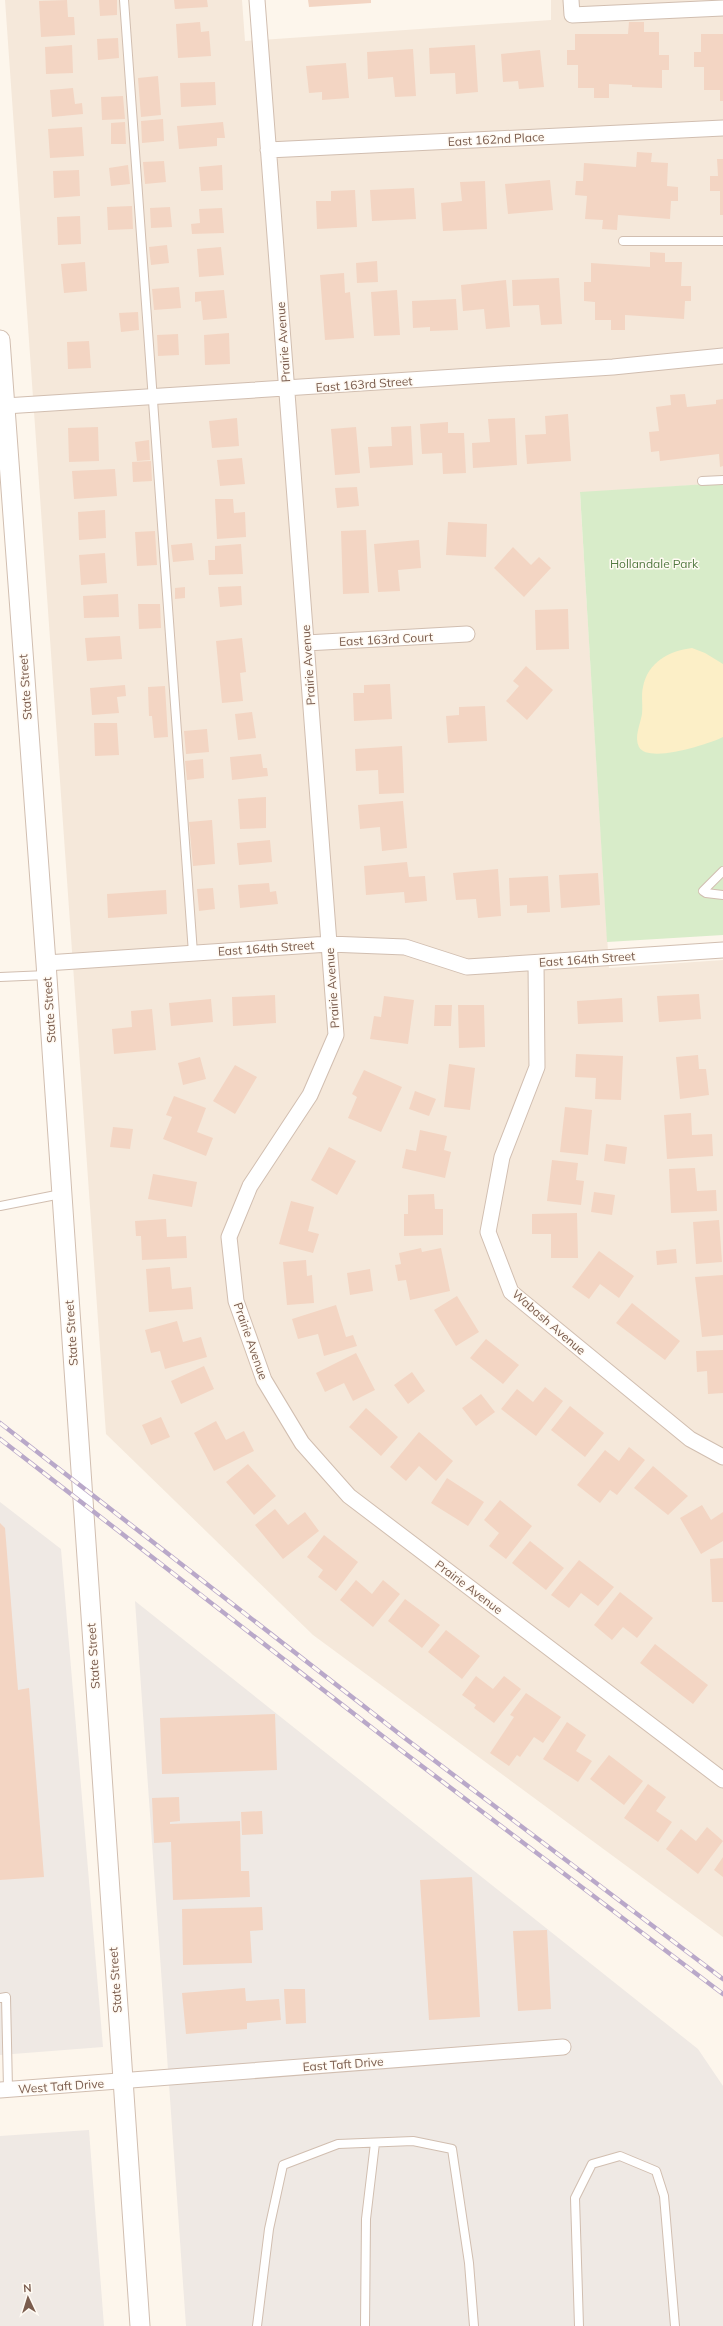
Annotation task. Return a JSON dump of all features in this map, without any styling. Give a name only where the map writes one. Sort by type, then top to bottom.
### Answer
[{"type":"street","name":"Prairie Avenue","points":[[257,0],[336,1035],[310,1095],[250,1186],[229,1237],[236,1300],[264,1380],[302,1443],[349,1496],[723,1780]]},
{"type":"street","points":[[571,0],[572,15],[672,5],[723,8]]},
{"type":"street","name":"East 162nd Place","points":[[268,150],[723,128]]},
{"type":"street","name":"State Street","points":[[0,340],[62,1194],[140,2326]]},
{"type":"street","name":"East 163rd Street","points":[[5,406],[152,398],[613,367],[723,356]]},
{"type":"street","name":"East 163rd Court","points":[[306,643],[467,634]]},
{"type":"street","name":"East 164th Street","points":[[46,969],[193,953],[329,944],[405,948],[467,967],[723,950]]},
{"type":"street","name":"Wabash Avenue","points":[[536,963],[538,1067],[502,1157],[488,1232],[512,1292],[690,1439],[723,1457]]},
{"type":"street","name":"East Taft Drive","points":[[122,2081],[563,2047]]},
{"type":"street","name":"West Taft Drive","points":[[4,2090],[122,2081]]},
{"type":"lane","points":[[124,0],[193,953]]},
{"type":"lane","points":[[623,240],[723,241]]},
{"type":"lane","points":[[702,481],[723,480]]},
{"type":"lane","points":[[723,871],[703,891],[706,893],[723,895]]},
{"type":"lane","points":[[0,977],[46,969]]},
{"type":"lane","points":[[0,1206],[62,1194]]},
{"type":"lane","points":[[0,1998],[6,1997],[4,2090]]},
{"type":"lane","points":[[257,2326],[269,2229],[283,2165],[338,2144],[413,2141],[452,2149],[469,2263],[474,2326]]},
{"type":"lane","points":[[365,2326],[366,2219],[375,2143]]},
{"type":"lane","points":[[579,2326],[575,2198],[592,2164],[620,2156],[656,2171],[664,2196],[675,2326]]},
{"type":"shaded area","points":[[5,0],[242,0],[245,41],[551,20],[551,0],[723,0],[723,483],[580,493],[609,968],[723,960],[723,1937],[313,1635],[106,1434]]},
{"type":"shaded area","points":[[0,1502],[61,1549],[103,2047],[0,2055]]},
{"type":"shaded area","points":[[135,1601],[698,2049],[723,2086],[723,2326],[186,2326]]},
{"type":"shaded area","points":[[89,2130],[104,2326],[0,2326],[0,2136]]},
{"type":"green space","name":"Hollandale Park","points":[[723,483],[723,935],[607,942],[580,492]]},
{"type":"sand","points":[[692,648],[705,653],[723,664],[723,737],[693,748],[679,751],[654,754],[645,752],[639,747],[637,739],[642,714],[642,690],[646,678],[655,664],[661,659],[675,652]]},
{"type":"building","points":[[67,0],[68,17],[74,17],[75,35],[41,37],[39,1]]},
{"type":"building","points":[[99,0],[117,0],[117,15],[100,16]]},
{"type":"building","points":[[174,0],[207,0],[208,7],[175,9]]},
{"type":"building","points":[[308,0],[371,0],[371,3],[309,7]]},
{"type":"building","points":[[200,22],[201,32],[209,31],[211,56],[178,58],[176,24]]},
{"type":"building","points":[[629,22],[644,22],[644,32],[659,32],[659,55],[669,55],[669,70],[662,70],[662,88],[632,87],[632,85],[609,84],[609,98],[594,98],[594,88],[578,88],[578,65],[567,65],[567,50],[575,50],[575,34],[628,34]]},
{"type":"building","points":[[701,34],[723,34],[723,101],[720,101],[720,90],[704,90],[704,67],[694,67],[694,52],[701,52]]},
{"type":"building","points":[[118,38],[119,58],[98,60],[97,39]]},
{"type":"building","points":[[72,45],[73,73],[46,74],[45,47]]},
{"type":"building","points":[[475,45],[478,92],[456,94],[455,73],[430,74],[429,48]]},
{"type":"building","points":[[413,49],[416,96],[395,97],[393,77],[368,79],[367,52]]},
{"type":"building","points":[[540,50],[544,87],[519,89],[518,81],[503,82],[501,54]]},
{"type":"building","points":[[346,63],[349,98],[322,100],[322,92],[309,93],[306,66]]},
{"type":"building","points":[[158,76],[161,115],[141,117],[138,78]]},
{"type":"building","points":[[215,82],[216,105],[181,107],[180,83]]},
{"type":"building","points":[[73,88],[75,104],[82,103],[83,114],[52,117],[50,90]]},
{"type":"building","points":[[123,96],[125,119],[102,120],[101,97]]},
{"type":"building","points":[[163,119],[164,141],[142,143],[141,121]]},
{"type":"building","points":[[125,122],[126,144],[111,144],[111,123]]},
{"type":"building","points":[[223,122],[225,138],[217,138],[217,146],[179,149],[177,126]]},
{"type":"building","points":[[82,127],[84,156],[50,158],[48,129]]},
{"type":"building","points":[[637,152],[652,153],[651,162],[668,163],[667,186],[678,187],[678,201],[671,201],[670,219],[618,215],[617,230],[602,229],[603,220],[585,219],[587,196],[575,195],[576,181],[583,181],[584,163],[636,167]]},
{"type":"building","points":[[717,159],[723,159],[723,215],[720,215],[720,191],[710,191],[710,176],[718,176]]},
{"type":"building","points":[[164,161],[166,182],[145,184],[143,162]]},
{"type":"building","points":[[128,165],[130,184],[111,186],[109,168]]},
{"type":"building","points":[[222,165],[223,190],[201,191],[199,167]]},
{"type":"building","points":[[79,170],[80,196],[54,198],[53,171]]},
{"type":"building","points":[[550,180],[553,210],[508,214],[505,184]]},
{"type":"building","points":[[485,181],[487,229],[443,231],[441,203],[462,201],[460,182]]},
{"type":"building","points":[[414,188],[416,219],[372,221],[370,190]]},
{"type":"building","points":[[355,190],[357,227],[317,229],[316,201],[331,201],[331,191]]},
{"type":"building","points":[[132,206],[133,229],[108,230],[107,207]]},
{"type":"building","points":[[170,207],[172,227],[151,228],[150,208]]},
{"type":"building","points":[[222,208],[224,233],[192,234],[191,224],[200,223],[199,209]]},
{"type":"building","points":[[80,216],[81,244],[58,245],[57,217]]},
{"type":"building","points":[[167,245],[169,263],[151,265],[149,247]]},
{"type":"building","points":[[221,247],[224,275],[199,277],[197,249]]},
{"type":"building","points":[[650,252],[665,253],[665,262],[682,262],[681,286],[691,286],[691,301],[685,301],[684,319],[625,315],[625,330],[611,330],[611,320],[595,320],[595,302],[584,301],[584,282],[591,282],[591,263],[650,267]]},
{"type":"building","points":[[377,261],[378,282],[357,283],[356,263]]},
{"type":"building","points":[[85,262],[87,291],[64,293],[61,264]]},
{"type":"building","points":[[344,273],[345,293],[350,292],[354,338],[325,340],[320,275]]},
{"type":"building","points":[[559,278],[562,324],[541,325],[539,305],[513,306],[512,280]]},
{"type":"building","points":[[506,280],[510,327],[486,329],[484,309],[463,311],[461,285]]},
{"type":"building","points":[[179,287],[181,308],[154,310],[152,289]]},
{"type":"building","points":[[224,290],[227,318],[203,320],[201,301],[195,302],[195,292]]},
{"type":"building","points":[[397,290],[400,335],[374,336],[371,292]]},
{"type":"building","points":[[456,299],[458,330],[430,331],[430,327],[413,328],[412,301]]},
{"type":"building","points":[[138,312],[139,330],[121,332],[119,313]]},
{"type":"building","points":[[229,333],[230,364],[205,365],[204,335]]},
{"type":"building","points":[[178,334],[179,355],[158,356],[157,335]]},
{"type":"building","points":[[89,341],[91,368],[68,369],[67,342]]},
{"type":"building","points":[[685,394],[687,407],[716,404],[716,400],[723,399],[723,466],[720,467],[719,454],[660,461],[659,451],[651,452],[649,432],[659,431],[656,407],[671,405],[670,395]]},
{"type":"building","points":[[568,414],[571,461],[527,464],[525,435],[546,434],[545,416]]},
{"type":"building","points":[[237,418],[239,446],[212,448],[209,421]]},
{"type":"building","points":[[515,418],[517,465],[473,468],[472,443],[490,442],[488,419]]},
{"type":"building","points":[[448,422],[448,433],[464,433],[466,473],[443,474],[442,453],[422,454],[420,424]]},
{"type":"building","points":[[411,426],[413,465],[370,468],[368,447],[392,446],[391,427]]},
{"type":"building","points":[[98,427],[99,461],[69,462],[68,428]]},
{"type":"building","points":[[356,427],[360,473],[335,475],[331,429]]},
{"type":"building","points":[[149,440],[150,460],[137,461],[135,442]]},
{"type":"building","points":[[242,458],[245,484],[220,486],[217,460]]},
{"type":"building","points":[[151,461],[152,481],[133,482],[132,462]]},
{"type":"building","points":[[115,469],[117,496],[74,499],[72,471]]},
{"type":"building","points":[[357,487],[359,506],[337,508],[335,488]]},
{"type":"building","points":[[215,499],[233,499],[234,513],[245,512],[246,537],[217,539]]},
{"type":"building","points":[[105,510],[106,538],[79,540],[78,512]]},
{"type":"building","points":[[448,522],[487,524],[486,557],[446,555]]},
{"type":"building","points":[[366,530],[369,593],[343,594],[341,531]]},
{"type":"building","points":[[155,531],[157,565],[137,566],[135,532]]},
{"type":"building","points":[[419,540],[421,568],[398,570],[400,591],[378,592],[374,544]]},
{"type":"building","points":[[192,543],[194,560],[173,562],[171,545]]},
{"type":"building","points":[[241,544],[243,574],[209,575],[208,560],[215,560],[215,546]]},
{"type":"building","points":[[513,547],[531,565],[539,557],[551,568],[524,597],[494,568]]},
{"type":"building","points":[[105,553],[107,583],[81,585],[79,555]]},
{"type":"building","points":[[241,586],[242,605],[220,607],[218,587]]},
{"type":"building","points":[[185,587],[185,598],[175,599],[175,588]]},
{"type":"building","points":[[118,594],[119,617],[84,618],[83,596]]},
{"type":"building","points":[[138,604],[160,604],[161,628],[139,629]]},
{"type":"building","points":[[568,609],[569,649],[536,650],[535,610]]},
{"type":"building","points":[[120,636],[122,659],[87,661],[85,638]]},
{"type":"building","points":[[242,638],[246,672],[240,673],[243,701],[222,703],[216,641]]},
{"type":"building","points":[[526,666],[553,690],[527,720],[506,701],[519,686],[513,681]]},
{"type":"building","points":[[390,684],[392,719],[354,721],[353,693],[364,693],[364,685]]},
{"type":"building","points":[[125,685],[126,696],[117,697],[119,713],[92,715],[90,688]]},
{"type":"building","points":[[165,686],[168,737],[154,738],[152,716],[149,716],[148,687]]},
{"type":"building","points":[[485,706],[487,741],[448,743],[446,716],[459,715],[459,707]]},
{"type":"building","points":[[252,712],[256,738],[238,740],[235,714]]},
{"type":"building","points":[[94,723],[117,723],[119,755],[95,756]]},
{"type":"building","points":[[207,729],[209,752],[186,754],[184,731]]},
{"type":"building","points":[[402,746],[404,793],[379,794],[378,770],[356,771],[355,749]]},
{"type":"building","points":[[261,754],[263,768],[267,768],[268,776],[232,780],[230,757]]},
{"type":"building","points":[[203,759],[204,778],[187,780],[185,761]]},
{"type":"building","points":[[266,797],[266,828],[240,829],[238,799]]},
{"type":"building","points":[[403,801],[407,848],[382,851],[380,827],[360,829],[358,805]]},
{"type":"building","points":[[212,820],[215,864],[193,866],[189,822]]},
{"type":"building","points":[[270,840],[272,862],[239,865],[237,843]]},
{"type":"building","points":[[407,862],[409,877],[425,876],[427,901],[405,903],[404,892],[366,895],[364,866]]},
{"type":"building","points":[[498,869],[501,916],[478,918],[476,899],[456,900],[453,873]]},
{"type":"building","points":[[598,873],[600,905],[561,908],[559,875]]},
{"type":"building","points":[[548,876],[550,912],[527,913],[527,905],[510,906],[509,878]]},
{"type":"building","points":[[269,883],[270,892],[276,891],[278,904],[240,908],[238,885]]},
{"type":"building","points":[[213,888],[215,909],[199,911],[197,889]]},
{"type":"building","points":[[166,890],[167,914],[108,918],[107,894]]},
{"type":"building","points":[[699,994],[701,1019],[659,1022],[657,996]]},
{"type":"building","points":[[275,995],[276,1023],[233,1026],[232,997]]},
{"type":"building","points":[[384,996],[414,1000],[408,1044],[370,1039],[374,1016],[381,1017]]},
{"type":"building","points":[[622,998],[623,1022],[578,1024],[577,1001]]},
{"type":"building","points":[[211,999],[213,1022],[171,1026],[169,1003]]},
{"type":"building","points":[[435,1005],[452,1005],[451,1026],[434,1026]]},
{"type":"building","points":[[458,1005],[484,1005],[485,1047],[459,1048]]},
{"type":"building","points":[[152,1009],[156,1050],[114,1054],[112,1029],[132,1027],[131,1011]]},
{"type":"building","points":[[576,1054],[623,1056],[621,1100],[595,1099],[596,1078],[575,1077]]},
{"type":"building","points":[[698,1055],[699,1069],[706,1069],[709,1095],[680,1099],[676,1057]]},
{"type":"building","points":[[200,1057],[206,1079],[183,1085],[178,1063]]},
{"type":"building","points":[[449,1064],[475,1068],[470,1110],[444,1107]]},
{"type":"building","points":[[235,1065],[257,1077],[235,1114],[213,1101]]},
{"type":"building","points":[[364,1070],[402,1087],[381,1132],[348,1118],[357,1097],[352,1094]]},
{"type":"building","points":[[415,1091],[436,1099],[429,1116],[409,1109]]},
{"type":"building","points":[[174,1096],[206,1108],[197,1132],[213,1138],[206,1156],[163,1139],[172,1117],[166,1115]]},
{"type":"building","points":[[565,1107],[592,1110],[588,1155],[560,1152]]},
{"type":"building","points":[[691,1113],[692,1135],[712,1134],[713,1156],[667,1159],[664,1115]]},
{"type":"building","points":[[113,1127],[133,1129],[130,1149],[110,1147]]},
{"type":"building","points":[[420,1130],[447,1136],[444,1150],[451,1152],[445,1178],[402,1168],[406,1149],[416,1151]]},
{"type":"building","points":[[606,1144],[627,1147],[625,1164],[604,1161]]},
{"type":"building","points":[[329,1147],[356,1161],[337,1195],[311,1180]]},
{"type":"building","points":[[552,1160],[578,1163],[576,1180],[584,1181],[581,1205],[547,1201]]},
{"type":"building","points":[[695,1168],[697,1191],[716,1190],[717,1211],[671,1213],[669,1169]]},
{"type":"building","points":[[153,1174],[197,1182],[192,1207],[148,1199]]},
{"type":"building","points":[[594,1192],[615,1195],[612,1215],[591,1212]]},
{"type":"building","points":[[434,1194],[435,1209],[443,1209],[443,1235],[404,1236],[404,1214],[408,1214],[408,1195]]},
{"type":"building","points":[[291,1201],[314,1207],[308,1231],[319,1234],[313,1253],[279,1244]]},
{"type":"building","points":[[577,1213],[578,1258],[551,1258],[551,1234],[532,1234],[532,1214]]},
{"type":"building","points":[[166,1219],[167,1237],[186,1236],[187,1258],[142,1260],[141,1236],[136,1236],[135,1221]]},
{"type":"building","points":[[719,1220],[722,1262],[696,1264],[693,1222]]},
{"type":"building","points":[[421,1248],[422,1252],[441,1248],[450,1291],[410,1300],[406,1280],[398,1281],[395,1265],[401,1264],[399,1253]]},
{"type":"building","points":[[676,1249],[677,1263],[657,1265],[656,1251]]},
{"type":"building","points":[[599,1251],[634,1276],[619,1298],[600,1284],[589,1299],[572,1287]]},
{"type":"building","points":[[306,1260],[307,1276],[312,1275],[314,1303],[287,1305],[283,1262]]},
{"type":"building","points":[[170,1267],[172,1289],[191,1287],[193,1309],[149,1312],[146,1269]]},
{"type":"building","points":[[370,1269],[373,1291],[350,1295],[347,1273]]},
{"type":"building","points":[[723,1275],[723,1335],[702,1337],[695,1277]]},
{"type":"building","points":[[457,1296],[479,1332],[456,1346],[434,1310]]},
{"type":"building","points":[[632,1303],[680,1341],[665,1360],[616,1323]]},
{"type":"building","points":[[336,1305],[346,1337],[353,1335],[357,1346],[324,1356],[318,1334],[298,1339],[292,1319]]},
{"type":"building","points":[[177,1321],[183,1342],[201,1337],[207,1357],[165,1369],[160,1351],[151,1353],[145,1330]]},
{"type":"building","points":[[486,1339],[519,1365],[503,1384],[470,1358]]},
{"type":"building","points":[[723,1350],[723,1393],[708,1394],[707,1371],[697,1372],[696,1351]]},
{"type":"building","points":[[356,1353],[375,1390],[353,1401],[344,1383],[325,1392],[316,1373]]},
{"type":"building","points":[[204,1366],[214,1389],[181,1404],[171,1381]]},
{"type":"building","points":[[412,1372],[425,1391],[408,1404],[394,1385]]},
{"type":"building","points":[[545,1387],[563,1401],[536,1436],[501,1409],[517,1389],[533,1402]]},
{"type":"building","points":[[481,1394],[495,1412],[476,1426],[462,1408]]},
{"type":"building","points":[[570,1406],[604,1433],[585,1457],[551,1430]]},
{"type":"building","points":[[366,1408],[398,1437],[381,1456],[349,1427]]},
{"type":"building","points":[[161,1417],[170,1437],[151,1445],[142,1425]]},
{"type":"building","points":[[216,1421],[226,1440],[244,1431],[254,1451],[214,1471],[194,1433]]},
{"type":"building","points":[[419,1432],[453,1461],[436,1481],[419,1466],[406,1481],[390,1467]]},
{"type":"building","points":[[629,1447],[645,1460],[617,1495],[610,1490],[600,1503],[577,1485],[605,1450],[619,1461]]},
{"type":"building","points":[[248,1464],[276,1496],[254,1515],[226,1482]]},
{"type":"building","points":[[653,1466],[688,1496],[668,1515],[634,1488]]},
{"type":"building","points":[[447,1478],[484,1502],[468,1526],[431,1503]]},
{"type":"building","points":[[500,1500],[532,1526],[506,1559],[489,1546],[499,1533],[484,1520]]},
{"type":"building","points":[[702,1505],[711,1520],[723,1512],[723,1541],[701,1554],[680,1518]]},
{"type":"building","points":[[275,1509],[288,1525],[305,1512],[319,1531],[283,1559],[255,1525]]},
{"type":"building","points":[[0,1523],[5,1528],[18,1690],[29,1688],[44,1877],[0,1880]]},
{"type":"building","points":[[324,1535],[358,1562],[336,1591],[318,1577],[323,1570],[307,1557]]},
{"type":"building","points":[[530,1541],[564,1568],[546,1590],[512,1563]]},
{"type":"building","points":[[723,1558],[723,1602],[712,1602],[710,1559]]},
{"type":"building","points":[[579,1560],[614,1587],[598,1606],[581,1593],[569,1608],[551,1595]]},
{"type":"building","points":[[356,1580],[372,1594],[383,1580],[400,1594],[373,1627],[340,1600]]},
{"type":"building","points":[[620,1592],[653,1618],[637,1638],[623,1627],[612,1640],[594,1625]]},
{"type":"building","points":[[405,1599],[440,1625],[422,1648],[388,1621]]},
{"type":"building","points":[[446,1630],[480,1656],[462,1679],[428,1652]]},
{"type":"building","points":[[655,1644],[708,1685],[693,1704],[640,1663]]},
{"type":"building","points":[[476,1676],[493,1689],[504,1676],[521,1689],[494,1723],[474,1708],[476,1705],[462,1695]]},
{"type":"building","points":[[526,1693],[561,1717],[543,1743],[534,1737],[520,1757],[517,1755],[509,1766],[490,1753],[514,1717],[510,1715]]},
{"type":"building","points":[[275,1714],[277,1770],[162,1774],[160,1718]]},
{"type":"building","points":[[567,1722],[586,1735],[576,1751],[592,1761],[578,1782],[543,1759]]},
{"type":"building","points":[[609,1755],[643,1781],[624,1805],[590,1779]]},
{"type":"building","points":[[648,1784],[666,1797],[656,1811],[672,1822],[658,1842],[624,1818]]},
{"type":"building","points":[[179,1797],[180,1821],[170,1822],[170,1824],[240,1821],[241,1871],[249,1871],[250,1897],[173,1900],[171,1842],[154,1843],[152,1798]]},
{"type":"building","points":[[262,1811],[263,1834],[242,1835],[241,1812]]},
{"type":"building","points":[[707,1827],[723,1841],[698,1874],[666,1849],[681,1829],[696,1841]]},
{"type":"building","points":[[723,1857],[723,1877],[714,1870]]},
{"type":"building","points":[[472,1877],[480,2017],[429,2020],[420,1880]]},
{"type":"building","points":[[262,1907],[263,1930],[250,1931],[252,1963],[183,1965],[182,1909]]},
{"type":"building","points":[[547,1930],[551,2009],[518,2011],[513,1931]]},
{"type":"building","points":[[245,1988],[246,2001],[279,1999],[281,2020],[247,2023],[247,2029],[186,2034],[182,1993]]},
{"type":"building","points":[[284,1989],[305,1989],[306,2023],[286,2024]]},
{"type":"railway","points":[[0,1423],[406,1739],[723,1979]]},
{"type":"railway","points":[[0,1439],[398,1748],[723,1994]]}]
